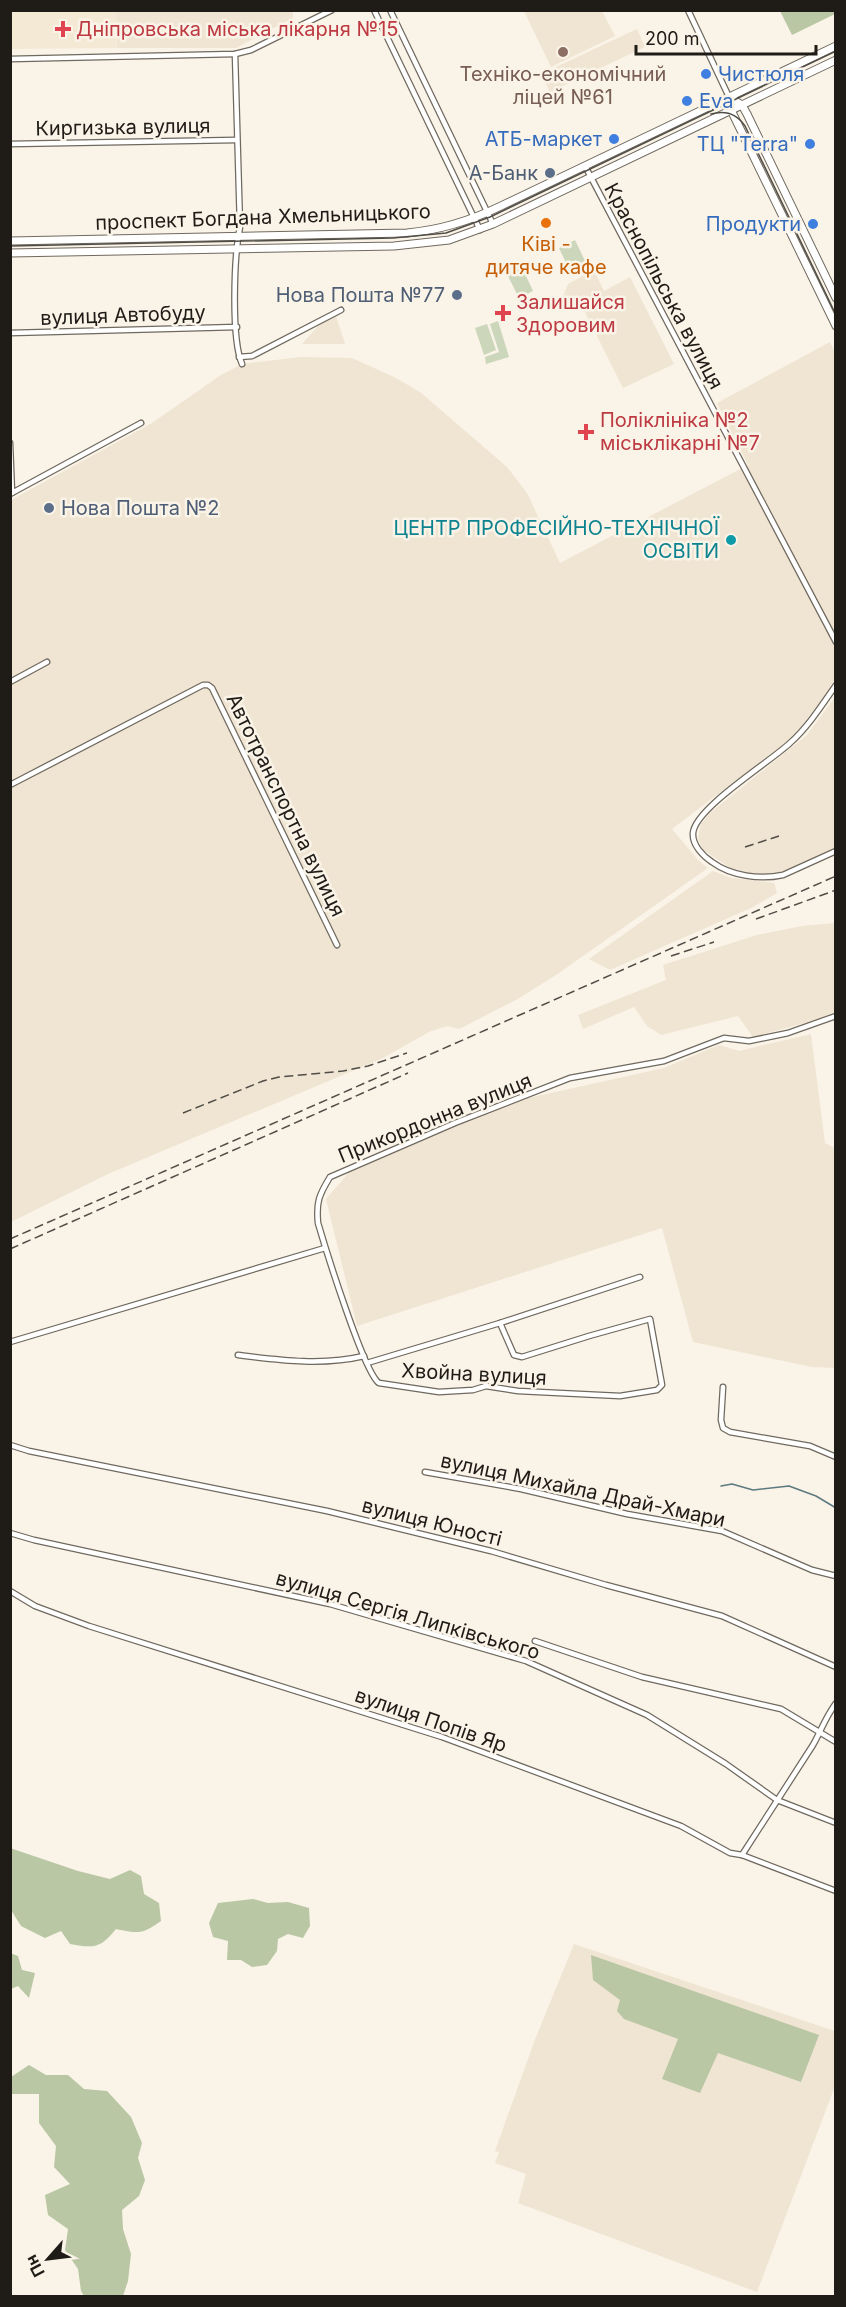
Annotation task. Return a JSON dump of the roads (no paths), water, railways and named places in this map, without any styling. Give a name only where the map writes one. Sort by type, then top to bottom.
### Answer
[{"type":"main road","name":"проспект Богдана Хмельницького","points":[[10,241],[420,232],[447,227],[488,213],[836,46]]},
{"type":"main road","points":[[825,51],[833,61]]},
{"type":"main road","name":"проспект Богдана Хмельницького","points":[[10,253],[423,245],[455,239],[480,230],[591,178],[833,61]]},
{"type":"main road","points":[[729,97],[742,105],[836,298]]},
{"type":"main road","points":[[729,97],[731,110],[836,326]]},
{"type":"main road","points":[[767,182],[778,177]]},
{"type":"street","points":[[10,58],[235,54],[251,50],[332,10]]},
{"type":"street","points":[[374,10],[480,230]]},
{"type":"street","points":[[390,10],[493,224]]},
{"type":"street","points":[[687,10],[729,97]]},
{"type":"street","points":[[235,54],[240,227],[235,249],[237,327],[239,357],[242,364]]},
{"type":"street","name":"Киргизька вулиця","points":[[10,144],[236,140]]},
{"type":"street","name":"Краснопільська вулиця","points":[[585,166],[836,642]]},
{"type":"street","points":[[239,357],[252,356],[341,310]]},
{"type":"street","name":"вулиця Автобуду","points":[[10,333],[237,327]]},
{"type":"street","points":[[10,443],[11,494],[141,423]]},
{"type":"street","points":[[10,682],[47,662]]},
{"type":"street","name":"Автотранспортна вулиця","points":[[10,785],[202,685],[208,685],[212,688],[337,945]]},
{"type":"street","points":[[836,686],[789,744],[710,806],[697,820],[693,833],[694,842],[702,855],[716,865],[740,874],[774,877],[783,875],[836,851]]},
{"type":"street","name":"Прикордонна вулиця","points":[[367,1363],[325,1248],[316,1206],[320,1193],[330,1177],[570,1078],[664,1061],[724,1038],[749,1041],[788,1033],[836,1016]]},
{"type":"street","points":[[10,1342],[325,1248]]},
{"type":"street","points":[[367,1363],[500,1323],[640,1276]]},
{"type":"street","name":"Хвойна вулиця","points":[[367,1363],[374,1380],[379,1383],[439,1392],[473,1390],[486,1386],[518,1391],[620,1396],[657,1390],[662,1385],[650,1319],[522,1357],[514,1355],[500,1323]]},
{"type":"street","points":[[238,1355],[291,1362],[345,1361],[364,1356]]},
{"type":"street","points":[[723,1387],[721,1420],[723,1428],[730,1432],[810,1446],[836,1457]]},
{"type":"street","name":"вулиця Юності","points":[[10,1445],[28,1451],[327,1511],[501,1554],[606,1586],[722,1616],[836,1667]]},
{"type":"street","name":"вулиця Михайла Драй-Хмари","points":[[425,1472],[521,1489],[627,1514],[722,1531],[812,1570],[836,1576]]},
{"type":"street","name":"вулиця Сергія Липківського","points":[[10,1533],[330,1604],[526,1661],[647,1715],[726,1764],[777,1800],[836,1823]]},
{"type":"street","name":"вулиця Попів Яр","points":[[10,1591],[36,1606],[89,1626],[442,1737],[681,1826],[730,1853],[742,1855],[836,1891]]},
{"type":"street","name":"вулиця Сергія Липківського","points":[[535,1641],[642,1677],[782,1709],[836,1742]]},
{"type":"street","points":[[742,1855],[820,1733],[824,1719],[836,1703]]},
{"type":"waterway","points":[[721,1486],[732,1484],[753,1490],[789,1486],[816,1496],[836,1508]]},
{"type":"tram line","points":[[10,246],[393,238],[446,233],[490,217],[836,51]]},
{"type":"tram line","points":[[711,114],[721,112],[730,114],[738,118],[745,126],[836,315]]},
{"type":"railway","points":[[745,847],[779,836]]},
{"type":"railway","points":[[10,1239],[836,876]]},
{"type":"railway","points":[[756,919],[836,890]]},
{"type":"railway","points":[[671,956],[714,942]]},
{"type":"railway","points":[[183,1113],[263,1081],[279,1077],[343,1071],[368,1066],[407,1053]]},
{"type":"railway","points":[[10,1249],[408,1073]]},
{"type":"place","name":"Дніпровська міська лікарня №15","points":[[63,29]]},
{"type":"place","name":"Техніко-економічний ліцей №61","points":[[563,52]]},
{"type":"place","name":"Чистюля","points":[[706,74]]},
{"type":"place","name":"Eva","points":[[687,101]]},
{"type":"place","name":"АТБ-маркет","points":[[614,139]]},
{"type":"place","name":"ТЦ \"Terra\"","points":[[810,144]]},
{"type":"place","name":"А-Банк","points":[[550,173]]},
{"type":"place","name":"Ківі - дитяче кафе","points":[[546,223]]},
{"type":"place","name":"Продукти","points":[[813,224]]},
{"type":"place","name":"Нова Пошта №77","points":[[457,295]]},
{"type":"place","name":"Залишайся Здоровим","points":[[503,313]]},
{"type":"place","name":"Поліклініка №2 міськлікарні №7","points":[[586,432]]},
{"type":"place","name":"Нова Пошта №2","points":[[49,508]]},
{"type":"place","name":"ЦЕНТР ПРОФЕСІЙНО-ТЕХНІЧНОЇ ОСВІТИ","points":[[731,540]]}]
